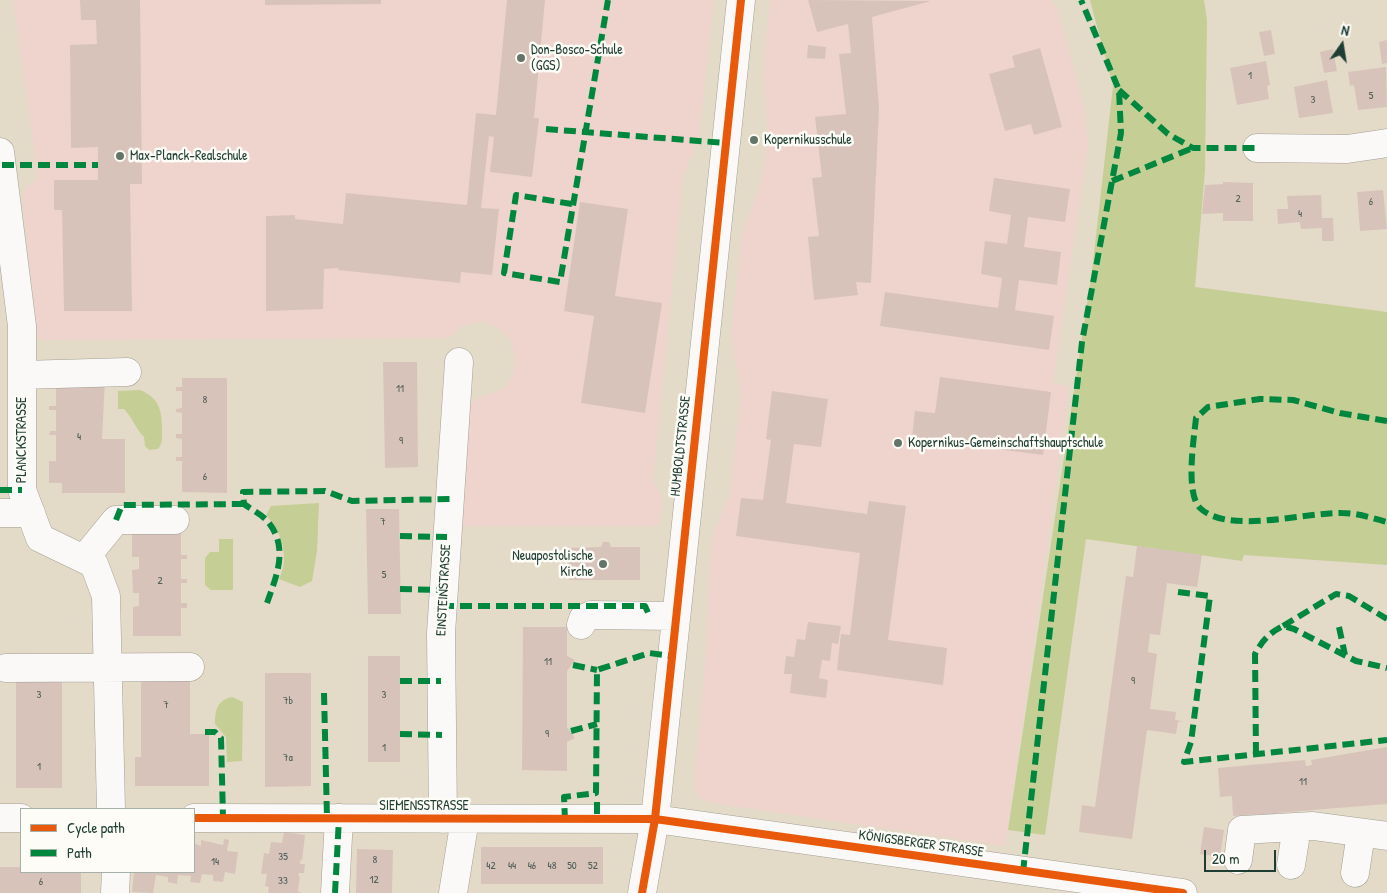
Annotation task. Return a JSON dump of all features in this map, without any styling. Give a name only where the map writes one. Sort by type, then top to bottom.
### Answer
[{"type":"street","name":"HUMBOLDTSTRASSE","points":[[642,893],[655,819],[740,0]]},
{"type":"street","points":[[1257,148],[1347,149],[1387,143]]},
{"type":"street","name":"PLANCKSTRASSE","points":[[0,152],[11,326],[22,375],[15,488],[40,538],[94,564],[106,596],[111,808]]},
{"type":"street","name":"EINSTEINSTRASSE","points":[[454,819],[441,633],[459,362]]},
{"type":"street","points":[[22,375],[127,372]]},
{"type":"street","points":[[0,513],[15,488]]},
{"type":"street","points":[[84,559],[116,520],[175,520]]},
{"type":"street","points":[[581,625],[582,619],[591,616],[676,616]]},
{"type":"street","points":[[6,668],[190,667]]},
{"type":"street","points":[[0,818],[20,818]]},
{"type":"street","name":"SIEMENSSTRASSE","points":[[195,818],[655,819]]},
{"type":"street","points":[[334,893],[340,818]]},
{"type":"street","name":"SIEMENSSTRASSE","points":[[453,893],[454,819]]},
{"type":"street","name":"KÖNIGSBERGER STRASSE","points":[[655,819],[1021,882],[1173,892]]},
{"type":"street","points":[[1238,860],[1242,830],[1312,826],[1387,836]]},
{"type":"street","points":[[1292,865],[1297,827]]},
{"type":"street","points":[[1355,873],[1360,833]]},
{"type":"street","points":[[115,893],[116,873]]},
{"type":"shaded area","points":[[13,0],[714,0],[699,138],[683,176],[653,480],[663,499],[659,526],[460,526],[468,405],[477,398],[503,389],[512,377],[516,362],[511,340],[497,327],[482,321],[462,326],[449,338],[38,340],[22,197],[27,186],[38,178]]},
{"type":"shaded area","name":"Kopernikus-Gemeinschaftshauptschule","points":[[770,0],[1051,0],[1057,8],[1084,108],[1088,144],[1053,383],[1069,386],[1005,846],[717,804],[703,800],[696,793],[694,784],[705,666],[710,559],[714,532],[730,494],[741,392],[731,336],[741,238],[762,179],[768,136],[763,74]]},
{"type":"green space","points":[[1090,0],[1204,0],[1207,20],[1205,171],[1195,287],[1387,312],[1387,565],[1244,555],[1242,561],[1086,539],[1045,835],[1008,830],[1092,271],[1113,86]]},
{"type":"green space","points":[[140,390],[155,401],[160,410],[162,437],[158,449],[149,450],[145,446],[144,437],[130,416],[124,409],[118,409],[118,391]]},
{"type":"green space","points":[[319,503],[317,551],[312,581],[300,587],[279,579],[284,563],[283,546],[276,529],[266,515],[271,506]]},
{"type":"green space","points":[[219,539],[233,539],[233,590],[211,590],[205,585],[205,558],[210,552],[219,552]]},
{"type":"green space","points":[[232,697],[243,702],[242,761],[227,762],[226,737],[215,724],[215,719],[220,703]]},
{"type":"building","name":"Max-Planck-Realschule","points":[[80,0],[140,0],[142,184],[130,184],[132,311],[64,311],[62,210],[54,210],[54,180],[98,180],[98,147],[71,148],[70,45],[97,44],[96,20],[81,20]]},
{"type":"building","points":[[265,0],[381,0],[381,4],[265,5]]},
{"type":"building","points":[[507,0],[545,0],[534,118],[539,118],[532,177],[490,172],[494,137],[489,136],[481,208],[499,209],[492,275],[461,272],[460,283],[338,270],[339,268],[324,269],[323,309],[266,311],[266,216],[295,215],[295,219],[343,224],[346,193],[467,205],[476,113],[496,115]]},
{"type":"building","points":[[808,0],[931,1],[872,17],[879,109],[871,283],[856,282],[858,295],[814,300],[808,237],[819,236],[812,178],[822,177],[815,117],[846,114],[839,54],[851,53],[848,24],[817,32]]},
{"type":"building","points":[[1271,30],[1275,54],[1264,56],[1259,32]]},
{"type":"building","points":[[1387,40],[1387,63],[1382,64],[1379,42]]},
{"type":"building","points":[[808,45],[826,47],[825,59],[807,58]]},
{"type":"building","points":[[1040,48],[1062,127],[1034,135],[1031,124],[1005,131],[989,74],[1015,67],[1012,56]]},
{"type":"building","points":[[1333,49],[1337,71],[1324,73],[1320,52]]},
{"type":"building","points":[[1266,61],[1270,85],[1267,86],[1269,99],[1237,105],[1230,68]]},
{"type":"building","points":[[1386,67],[1387,107],[1358,110],[1354,85],[1350,86],[1348,72]]},
{"type":"building","points":[[1327,80],[1333,113],[1299,118],[1294,87]]},
{"type":"building","points":[[994,178],[1070,189],[1065,222],[1028,217],[1024,247],[1061,252],[1057,285],[1019,280],[1015,310],[1054,316],[1049,350],[880,326],[885,292],[998,308],[1002,278],[981,274],[985,241],[1007,244],[1011,215],[989,211]]},
{"type":"building","points":[[1223,182],[1253,183],[1253,221],[1223,221],[1223,213],[1202,214],[1205,185],[1223,184]]},
{"type":"building","points":[[1383,190],[1387,229],[1360,231],[1357,192]]},
{"type":"building","points":[[1321,195],[1322,218],[1333,218],[1334,241],[1322,241],[1322,228],[1301,229],[1300,222],[1278,224],[1277,209],[1288,209],[1287,196]]},
{"type":"building","points":[[580,202],[628,209],[615,296],[662,303],[645,413],[581,403],[594,316],[564,311]]},
{"type":"building","points":[[383,362],[417,362],[418,467],[385,468]]},
{"type":"building","points":[[940,377],[1051,392],[1043,455],[912,438],[915,411],[935,413]]},
{"type":"building","points":[[182,378],[227,378],[227,493],[182,492],[182,461],[176,461],[176,457],[182,457],[182,439],[176,438],[176,434],[182,434],[182,413],[176,412],[176,409],[182,408],[182,391],[176,391],[176,387],[182,387]]},
{"type":"building","points":[[105,379],[102,439],[125,439],[125,493],[62,493],[62,483],[49,483],[49,461],[56,461],[56,435],[49,435],[50,431],[56,431],[56,410],[49,410],[49,406],[56,406],[56,383]]},
{"type":"building","points":[[772,391],[828,399],[821,447],[794,444],[786,503],[867,514],[869,501],[906,506],[888,640],[947,648],[943,685],[837,670],[841,634],[850,635],[860,553],[736,536],[741,498],[763,500],[771,440],[766,439]]},
{"type":"building","points":[[366,509],[399,509],[401,614],[368,614]]},
{"type":"building","points":[[132,526],[181,526],[181,555],[187,555],[187,559],[181,559],[181,579],[187,579],[187,583],[181,583],[181,603],[187,603],[187,608],[181,608],[181,636],[133,636],[133,607],[139,606],[139,593],[133,593],[132,570],[139,569],[139,557],[132,557]]},
{"type":"building","name":"Neuapostolische Kirche","points":[[603,542],[609,542],[611,547],[640,547],[640,580],[569,580],[567,553],[569,553],[569,548],[601,547]]},
{"type":"building","points":[[1137,546],[1202,555],[1197,587],[1167,583],[1160,635],[1150,634],[1148,652],[1157,654],[1150,709],[1176,712],[1175,720],[1183,721],[1178,722],[1176,734],[1147,730],[1132,839],[1079,832],[1082,805],[1095,807],[1126,576],[1133,577]]},
{"type":"building","points":[[808,622],[841,626],[838,644],[832,643],[830,661],[822,660],[819,678],[828,680],[826,698],[790,693],[792,674],[784,674],[786,656],[794,657],[797,639],[805,640]]},
{"type":"building","points":[[523,627],[567,627],[567,656],[575,660],[567,671],[567,727],[575,738],[567,742],[567,771],[522,770]]},
{"type":"building","points":[[368,656],[400,656],[400,762],[368,762]]},
{"type":"building","points":[[265,673],[311,673],[311,786],[265,787]]},
{"type":"building","points":[[16,675],[62,675],[62,788],[16,788]]},
{"type":"building","points":[[141,675],[190,675],[190,734],[209,734],[209,786],[135,786],[135,757],[141,757]]},
{"type":"building","points":[[1387,747],[1387,804],[1276,813],[1277,819],[1261,821],[1261,814],[1233,816],[1232,796],[1220,797],[1218,768],[1305,760],[1306,766],[1312,765],[1311,760]]},
{"type":"building","points":[[1204,827],[1224,830],[1220,857],[1200,854]]},
{"type":"building","points":[[284,832],[305,835],[302,861],[300,860],[300,864],[305,864],[304,873],[299,873],[298,876],[300,876],[298,891],[302,893],[268,893],[269,887],[265,886],[267,874],[261,874],[264,853],[269,854],[271,842],[282,843]]},
{"type":"building","points":[[224,839],[229,840],[227,851],[238,852],[235,874],[225,872],[223,882],[213,881],[213,875],[202,874],[200,883],[190,882],[191,876],[178,875],[177,884],[168,882],[168,877],[156,875],[153,893],[132,892],[134,873],[195,873],[195,843],[201,846],[201,840],[223,845]]},
{"type":"building","points":[[481,847],[603,847],[603,884],[481,884]]},
{"type":"building","points":[[357,849],[393,850],[392,893],[356,893]]},
{"type":"building","points":[[0,867],[20,867],[20,873],[81,873],[81,893],[0,893]]},
{"type":"marked path","points":[[572,204],[516,195],[504,273],[560,282],[608,0]]},
{"type":"marked path","points":[[1023,872],[1082,342],[1121,133],[1119,90],[1081,0]]},
{"type":"marked path","points":[[1119,90],[1168,134],[1193,148],[1257,148]]},
{"type":"marked path","points":[[546,129],[725,143]]},
{"type":"marked path","points":[[1112,181],[1193,148]]},
{"type":"marked path","points":[[2,165],[98,165]]},
{"type":"marked path","points":[[1387,421],[1340,413],[1293,400],[1260,399],[1208,407],[1196,418],[1192,451],[1192,478],[1195,501],[1200,508],[1213,516],[1229,520],[1248,521],[1342,513],[1387,522]]},
{"type":"marked path","points":[[0,490],[22,490]]},
{"type":"marked path","points":[[267,603],[279,563],[278,543],[275,533],[267,520],[244,504],[243,492],[325,491],[352,501],[450,499]]},
{"type":"marked path","points":[[116,520],[122,505],[244,504]]},
{"type":"marked path","points":[[400,536],[447,537]]},
{"type":"marked path","points":[[400,589],[443,590]]},
{"type":"marked path","points":[[1178,592],[1210,596],[1191,742],[1184,762],[1387,740]]},
{"type":"marked path","points":[[1283,626],[1336,594],[1349,596],[1387,619]]},
{"type":"marked path","points":[[442,606],[645,606],[650,617]]},
{"type":"marked path","points":[[1256,754],[1255,654],[1263,641],[1274,631],[1283,626],[1294,629],[1356,661],[1387,668]]},
{"type":"marked path","points":[[1339,627],[1345,655]]},
{"type":"marked path","points":[[565,820],[564,797],[596,793],[597,670],[649,653],[672,656]]},
{"type":"marked path","points":[[573,665],[597,670]]},
{"type":"marked path","points":[[400,681],[441,681]]},
{"type":"marked path","points":[[324,693],[327,818]]},
{"type":"marked path","points":[[571,731],[597,724]]},
{"type":"marked path","points":[[205,732],[215,732],[221,738],[223,818]]},
{"type":"marked path","points":[[400,734],[442,735]]},
{"type":"marked path","points":[[597,802],[597,820]]},
{"type":"marked path","points":[[335,893],[339,818]]},
{"type":"cycle path","points":[[642,893],[655,819],[741,0]]},
{"type":"cycle path","points":[[195,818],[655,819],[1183,893]]},
{"type":"place","name":"Don-Bosco-Schule (GGS)","points":[[521,58]]},
{"type":"place","name":"Kopernikusschule","points":[[754,140]]},
{"type":"place","name":"Max-Planck-Realschule","points":[[120,156]]},
{"type":"place","name":"Kopernikus-Gemeinschaftshauptschule","points":[[898,443]]},
{"type":"place","name":"Neuapostolische Kirche","points":[[603,564]]}]
